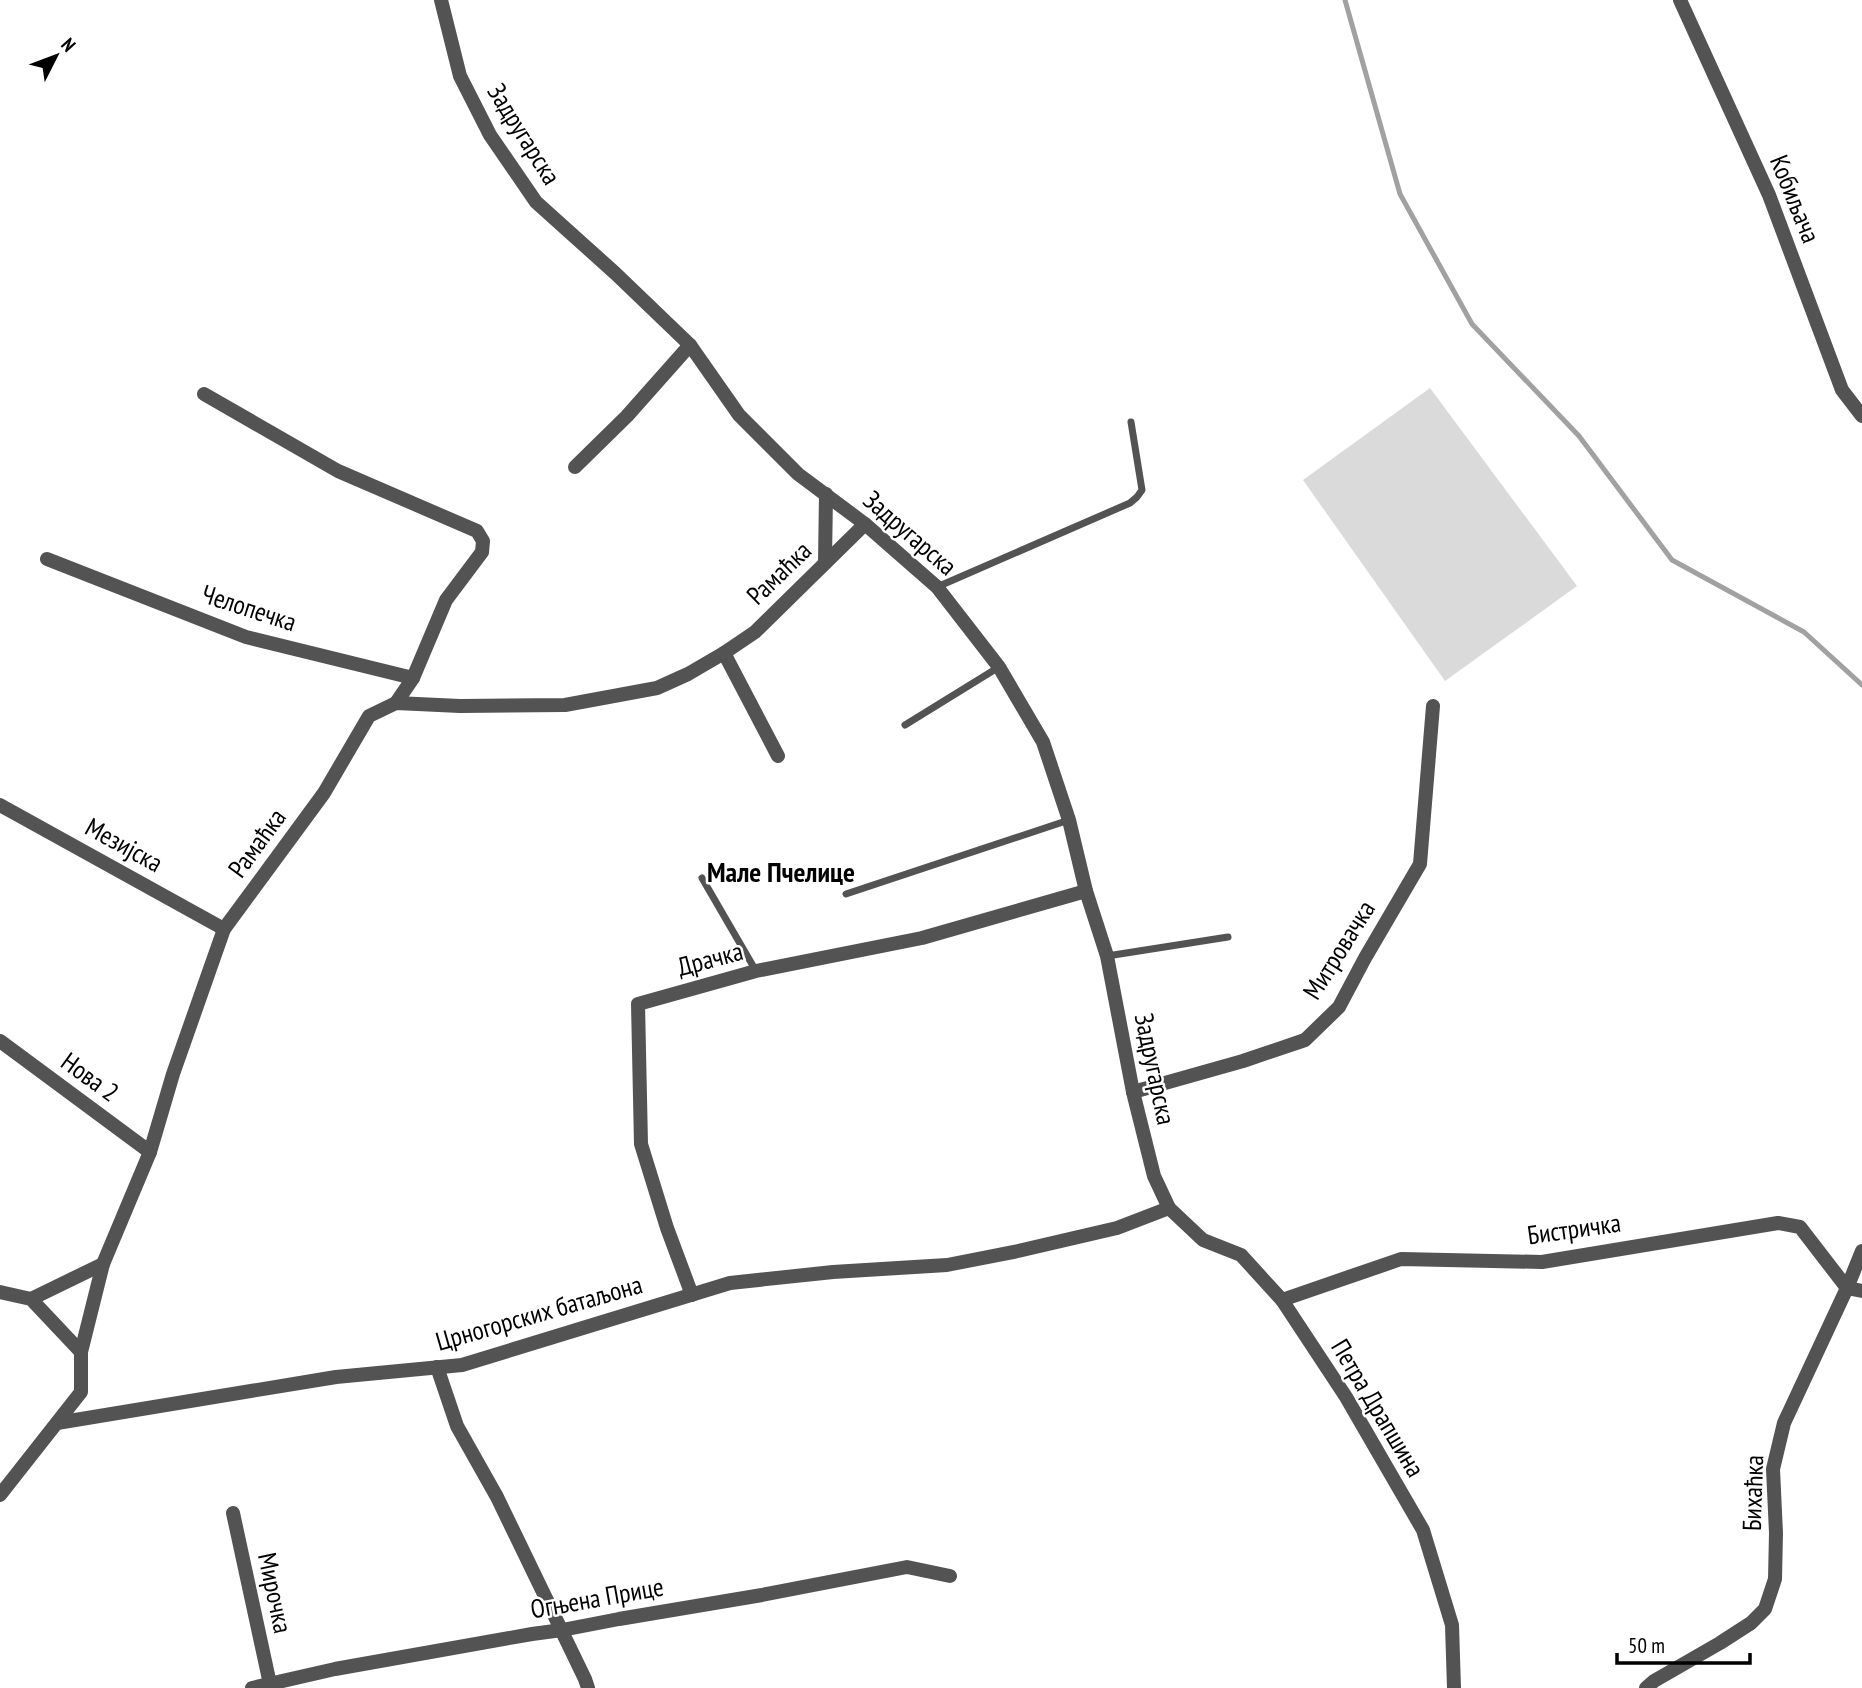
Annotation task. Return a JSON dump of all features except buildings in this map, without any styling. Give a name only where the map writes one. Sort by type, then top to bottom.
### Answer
[{"type":"street","name":"Задругарска","points":[[440,0],[460,76],[490,135],[536,202],[690,345],[739,415],[799,474],[866,524],[937,587],[999,667],[1043,742],[1069,820],[1086,891],[1107,956],[1133,1091],[1154,1176],[1169,1208]]},
{"type":"street","name":"Кобиљача","points":[[1680,0],[1769,195],[1842,390],[1862,416]]},
{"type":"street","points":[[575,467],[627,416],[690,345]]},
{"type":"street","points":[[204,394],[338,471],[477,531],[482,541],[482,552],[446,600],[414,678],[396,703]]},
{"type":"street","points":[[825,563],[826,494]]},
{"type":"street","name":"Рамаћка","points":[[81,1353],[103,1264],[150,1152],[173,1074],[224,929],[324,793],[369,716],[396,703],[460,706],[565,705],[657,688],[688,674],[755,632],[866,524]]},
{"type":"street","name":"Челопечка","points":[[47,559],[246,637],[414,678]]},
{"type":"street","points":[[723,653],[778,756]]},
{"type":"street","name":"Митровачка","points":[[1133,1091],[1243,1061],[1305,1040],[1339,1007],[1420,863],[1433,706]]},
{"type":"street","name":"Мезијска","points":[[0,805],[224,929]]},
{"type":"street","name":"Драчка","points":[[692,1294],[667,1228],[641,1144],[638,1004],[756,971],[922,938],[1086,891]]},
{"type":"street","name":"Нова 2","points":[[0,1041],[150,1152]]},
{"type":"street","name":"Црногорских батаљона","points":[[57,1423],[336,1377],[462,1365],[730,1283],[833,1272],[947,1265],[1117,1228],[1169,1208]]},
{"type":"street","name":"Петра Драпшина","points":[[1169,1208],[1203,1240],[1241,1255],[1282,1300],[1346,1397],[1423,1530],[1452,1625],[1454,1688]]},
{"type":"street","name":"Бистричка","points":[[1282,1300],[1401,1259],[1542,1262],[1778,1223],[1800,1227],[1855,1290]]},
{"type":"street","name":"Бихаћка","points":[[1646,1688],[1751,1623],[1765,1609],[1774,1579],[1776,1533],[1773,1469],[1784,1423],[1855,1290],[1862,1251]]},
{"type":"street","points":[[31,1299],[103,1264]]},
{"type":"street","points":[[0,1292],[31,1299],[81,1353],[81,1392],[0,1495]]},
{"type":"street","points":[[438,1367],[457,1426],[497,1497],[588,1688]]},
{"type":"street","name":"Мирочка","points":[[233,1513],[270,1684]]},
{"type":"street","name":"Огњена Прице","points":[[252,1688],[348,1667],[907,1567],[950,1576]]},
{"type":"lane","points":[[937,587],[1130,503],[1142,490],[1131,422]]},
{"type":"lane","points":[[905,725],[999,667]]},
{"type":"lane","points":[[846,894],[1069,820]]},
{"type":"lane","points":[[702,878],[756,971]]},
{"type":"lane","points":[[1107,956],[1228,937]]},
{"type":"shaded area","points":[[1430,388],[1577,586],[1445,681],[1303,480]]},
{"type":"waterway","points":[[1345,0],[1400,194],[1472,324],[1579,436],[1672,560],[1804,632],[1862,685]]},
{"type":"district","name":"Мале Пчелице","points":[[781,872]]}]
